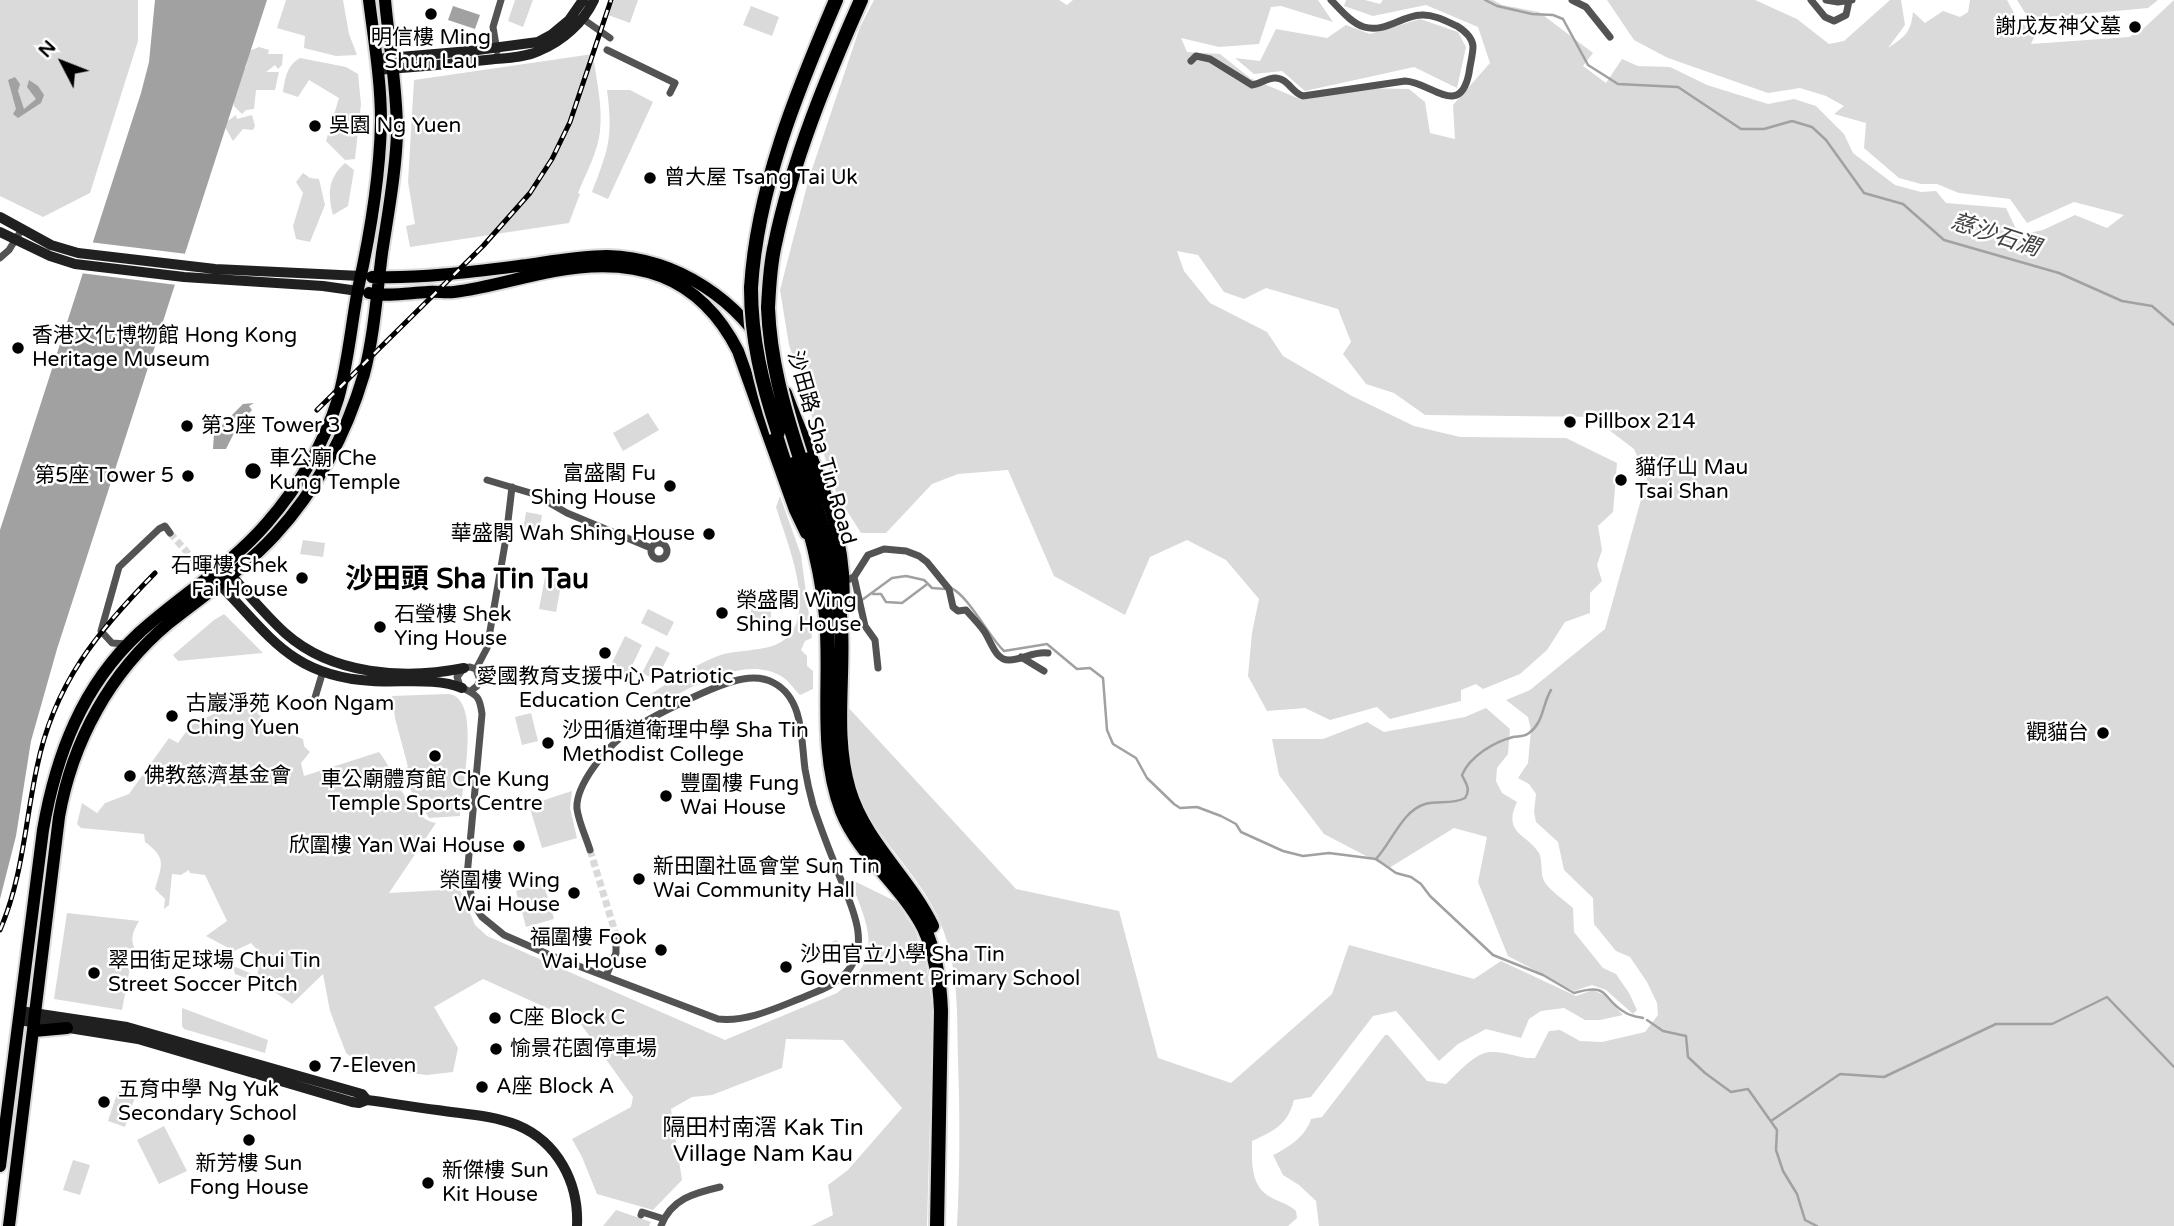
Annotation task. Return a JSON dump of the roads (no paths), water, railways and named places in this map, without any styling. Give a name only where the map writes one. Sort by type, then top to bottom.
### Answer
[{"type":"highway","name":"沙田路 Sha Tin Road","points":[[836,0],[798,94],[766,193],[755,240],[751,288],[753,330],[758,360],[803,507],[822,587],[826,615],[827,733],[836,792],[843,814],[858,843],[907,903],[924,929],[938,977],[941,1011],[937,1226]]},
{"type":"highway","name":"沙田路 Sha Tin Road","points":[[861,0],[820,101],[786,202],[772,259],[768,308],[770,343],[777,383],[828,547],[841,627],[840,736],[845,775],[852,800],[870,837],[911,889],[928,916],[940,946],[947,975],[950,1014],[946,1226]]},
{"type":"main road","points":[[226,570],[276,512],[304,472],[321,442],[339,397],[379,160],[381,118],[369,0]]},
{"type":"main road","points":[[9,1226],[29,1019],[30,922],[53,781],[81,706],[128,644],[226,570],[264,547],[299,509],[332,457],[364,372],[396,143],[393,63],[385,0]]},
{"type":"main road","points":[[361,276],[503,268],[610,256],[662,266],[712,292],[760,338],[780,376],[831,509],[850,579],[841,627]]},
{"type":"main road","points":[[358,291],[376,295],[454,292],[554,271],[595,266],[645,271],[678,284],[707,305],[728,331],[738,351],[795,510],[812,545]]},
{"type":"main road","points":[[0,1166],[41,961],[60,809],[70,772],[84,734],[108,691],[141,650],[214,580]]},
{"type":"main road","points":[[29,1019],[67,1028]]},
{"type":"street","points":[[497,53],[494,27],[501,0]]},
{"type":"street","points":[[497,53],[537,42],[551,35],[569,20],[583,0]]},
{"type":"street","points":[[377,65],[497,53],[536,52],[555,43],[583,19],[594,0]]},
{"type":"street","points":[[1191,61],[1196,56],[1206,57],[1252,85],[1280,79],[1296,94],[1303,96],[1405,81],[1416,82],[1449,96],[1458,94],[1465,88],[1473,48],[1470,38],[1462,30],[1441,19],[1423,15],[1381,28],[1364,27],[1331,0]]},
{"type":"street","points":[[1572,0],[1586,7],[1610,37]]},
{"type":"street","points":[[1811,0],[1825,17],[1834,21],[1846,15],[1850,1],[1826,0]]},
{"type":"street","points":[[583,19],[610,38]]},
{"type":"street","points":[[607,50],[675,83],[670,93]]},
{"type":"street","points":[[0,217],[76,259]]},
{"type":"street","points":[[0,258],[17,240],[22,229]]},
{"type":"street","points":[[0,232],[50,257],[358,291]]},
{"type":"street","points":[[186,272],[361,276]]},
{"type":"street","points":[[488,480],[534,494],[567,513],[651,548]]},
{"type":"street","points":[[467,689],[477,686],[480,680],[476,669],[487,648],[512,487]]},
{"type":"street","points":[[128,644],[112,643],[101,631],[118,567],[159,528],[164,526],[170,533]]},
{"type":"street","points":[[878,668],[875,640],[865,626],[850,579],[863,561],[875,552],[894,549],[919,555],[949,589],[953,607],[958,611],[966,610],[984,631],[998,655],[1009,660],[1040,652],[1048,653]]},
{"type":"street","points":[[194,560],[276,646],[294,658],[323,671],[362,680],[437,682],[452,684],[476,695],[482,714],[467,876],[473,903],[482,917],[504,935],[718,1019],[732,1020],[764,1013],[835,983],[851,968],[857,954],[859,940],[853,911],[826,842],[808,783],[797,711],[782,688],[765,680],[753,678],[729,682],[627,733],[606,751],[583,786],[578,802],[579,816],[590,850]]},
{"type":"street","points":[[226,570],[285,633],[300,645],[330,661],[375,671],[438,672],[470,667],[476,669]]},
{"type":"street","points":[[1021,657],[1044,671]]},
{"type":"street","points":[[464,668],[457,677],[467,689]]},
{"type":"street","points":[[314,701],[323,671]]},
{"type":"street","points":[[606,976],[616,953],[616,935]]},
{"type":"street","points":[[29,1019],[127,1027],[362,1094],[367,1100]]},
{"type":"street","points":[[67,1028],[138,1039],[359,1103],[367,1100],[504,1121],[533,1134],[553,1152],[570,1179],[576,1199],[577,1226]]},
{"type":"street","points":[[641,1215],[642,1212],[662,1223],[682,1199],[720,1187]]},
{"type":"waterway","name":"慈沙石澗","points":[[1485,0],[1497,6],[1563,19],[1588,65],[1618,84],[1678,87],[1741,129],[1764,129],[1792,121],[1812,127],[1826,140],[1864,193],[1903,204],[1944,240],[2059,273],[2122,301],[2152,306],[2174,325]]},
{"type":"waterway","points":[[862,600],[892,578],[906,576],[924,580],[932,588],[945,589]]},
{"type":"waterway","points":[[873,594],[881,594],[886,602],[902,603],[926,585]]},
{"type":"waterway","points":[[951,588],[965,599],[1004,651],[1047,644],[1077,669],[1090,668],[1103,678],[1107,730],[1113,744],[1136,758],[1147,778],[1180,808],[1197,807],[1221,816],[1236,824],[1241,832],[1283,851],[1303,856],[1329,853],[1376,859],[1396,873],[1411,877],[1421,884],[1430,896],[1493,955],[1543,975],[1574,993],[1600,991],[1618,1008],[1632,1016],[1643,1018]]},
{"type":"waterway","points":[[1376,859],[1404,820],[1417,808],[1425,804],[1465,798],[1468,789],[1462,775],[1466,768],[1483,751],[1498,742],[1523,736],[1534,729],[1551,690]]},
{"type":"waterway","points":[[1771,1121],[1840,1074],[1884,1077],[1996,1024],[2052,1024],[2107,997],[2174,1067]]},
{"type":"waterway","points":[[1647,1020],[1663,1031],[1686,1036],[1688,1057],[1731,1092],[1748,1089],[1777,1130],[1776,1150],[1783,1171],[1797,1194],[1805,1220],[1817,1226]]},
{"type":"tunnel","points":[[170,533],[194,560]]},
{"type":"tunnel","points":[[590,850],[616,935]]},
{"type":"railway","points":[[317,410],[483,246],[530,193],[552,159],[570,122],[611,0]]},
{"type":"railway","points":[[0,930],[14,890],[37,767],[54,710],[97,638],[155,573]]},
{"type":"place","name":"明信樓 Ming Shun Lau","points":[[431,14]]},
{"type":"place","name":"謝戊友神父墓","points":[[2135,27]]},
{"type":"place","name":"吳園 Ng Yuen","points":[[315,126]]},
{"type":"place","name":"曾大屋 Tsang Tai Uk","points":[[650,178]]},
{"type":"place","name":"香港文化博物館 Hong Kong Heritage Museum","points":[[18,348]]},
{"type":"place","name":"Pillbox 214","points":[[1570,422]]},
{"type":"place","name":"第3座 Tower 3","points":[[187,426]]},
{"type":"place","name":"車公廟 Che Kung Temple","points":[[253,471]]},
{"type":"place","name":"第5座 Tower 5","points":[[188,476]]},
{"type":"place","name":"貓仔山 Mau Tsai Shan","points":[[1621,480]]},
{"type":"place","name":"富盛閣 Fu Shing House","points":[[670,486]]},
{"type":"place","name":"華盛閣 Wah Shing House","points":[[709,534]]},
{"type":"place","name":"石暉樓 Shek Fai House","points":[[302,578]]},
{"type":"place","name":"榮盛閣 Wing Shing House","points":[[722,613]]},
{"type":"place","name":"石瑩樓 Shek Ying House","points":[[380,627]]},
{"type":"place","name":"愛國教育支援中心 Patriotic Education Centre","points":[[605,653]]},
{"type":"place","name":"古巖淨苑 Koon Ngam Ching Yuen","points":[[172,716]]},
{"type":"place","name":"觀貓台","points":[[2103,733]]},
{"type":"place","name":"沙田循道衛理中學 Sha Tin Methodist College","points":[[548,743]]},
{"type":"place","name":"車公廟體育館 Che Kung Temple Sports Centre","points":[[435,756]]},
{"type":"place","name":"佛教慈濟基金會","points":[[130,776]]},
{"type":"place","name":"豐圍樓 Fung Wai House","points":[[666,796]]},
{"type":"place","name":"欣圍樓 Yan Wai House","points":[[519,846]]},
{"type":"place","name":"新田圍社區會堂 Sun Tin Wai Community Hall","points":[[639,879]]},
{"type":"place","name":"榮圍樓 Wing Wai House","points":[[574,893]]},
{"type":"place","name":"福圍樓 Fook Wai House","points":[[661,950]]},
{"type":"place","name":"沙田官立小學 Sha Tin Government Primary School","points":[[786,967]]},
{"type":"place","name":"翠田街足球場 Chui Tin Street Soccer Pitch","points":[[94,973]]},
{"type":"place","name":"C座 Block C","points":[[495,1018]]},
{"type":"place","name":"愉景花園停車場","points":[[496,1049]]},
{"type":"place","name":"7-Eleven","points":[[315,1066]]},
{"type":"place","name":"A座 Block A","points":[[482,1087]]},
{"type":"place","name":"五育中學 Ng Yuk Secondary School","points":[[104,1102]]},
{"type":"place","name":"新芳樓 Sun Fong House","points":[[249,1140]]},
{"type":"place","name":"新傑樓 Sun Kit House","points":[[428,1183]]},
{"type":"district","name":"沙田頭 Sha Tin Tau","points":[[467,581]]},
{"type":"district","name":"隔田村南滘 Kak Tin Village Nam Kau","points":[[763,1142]]}]
